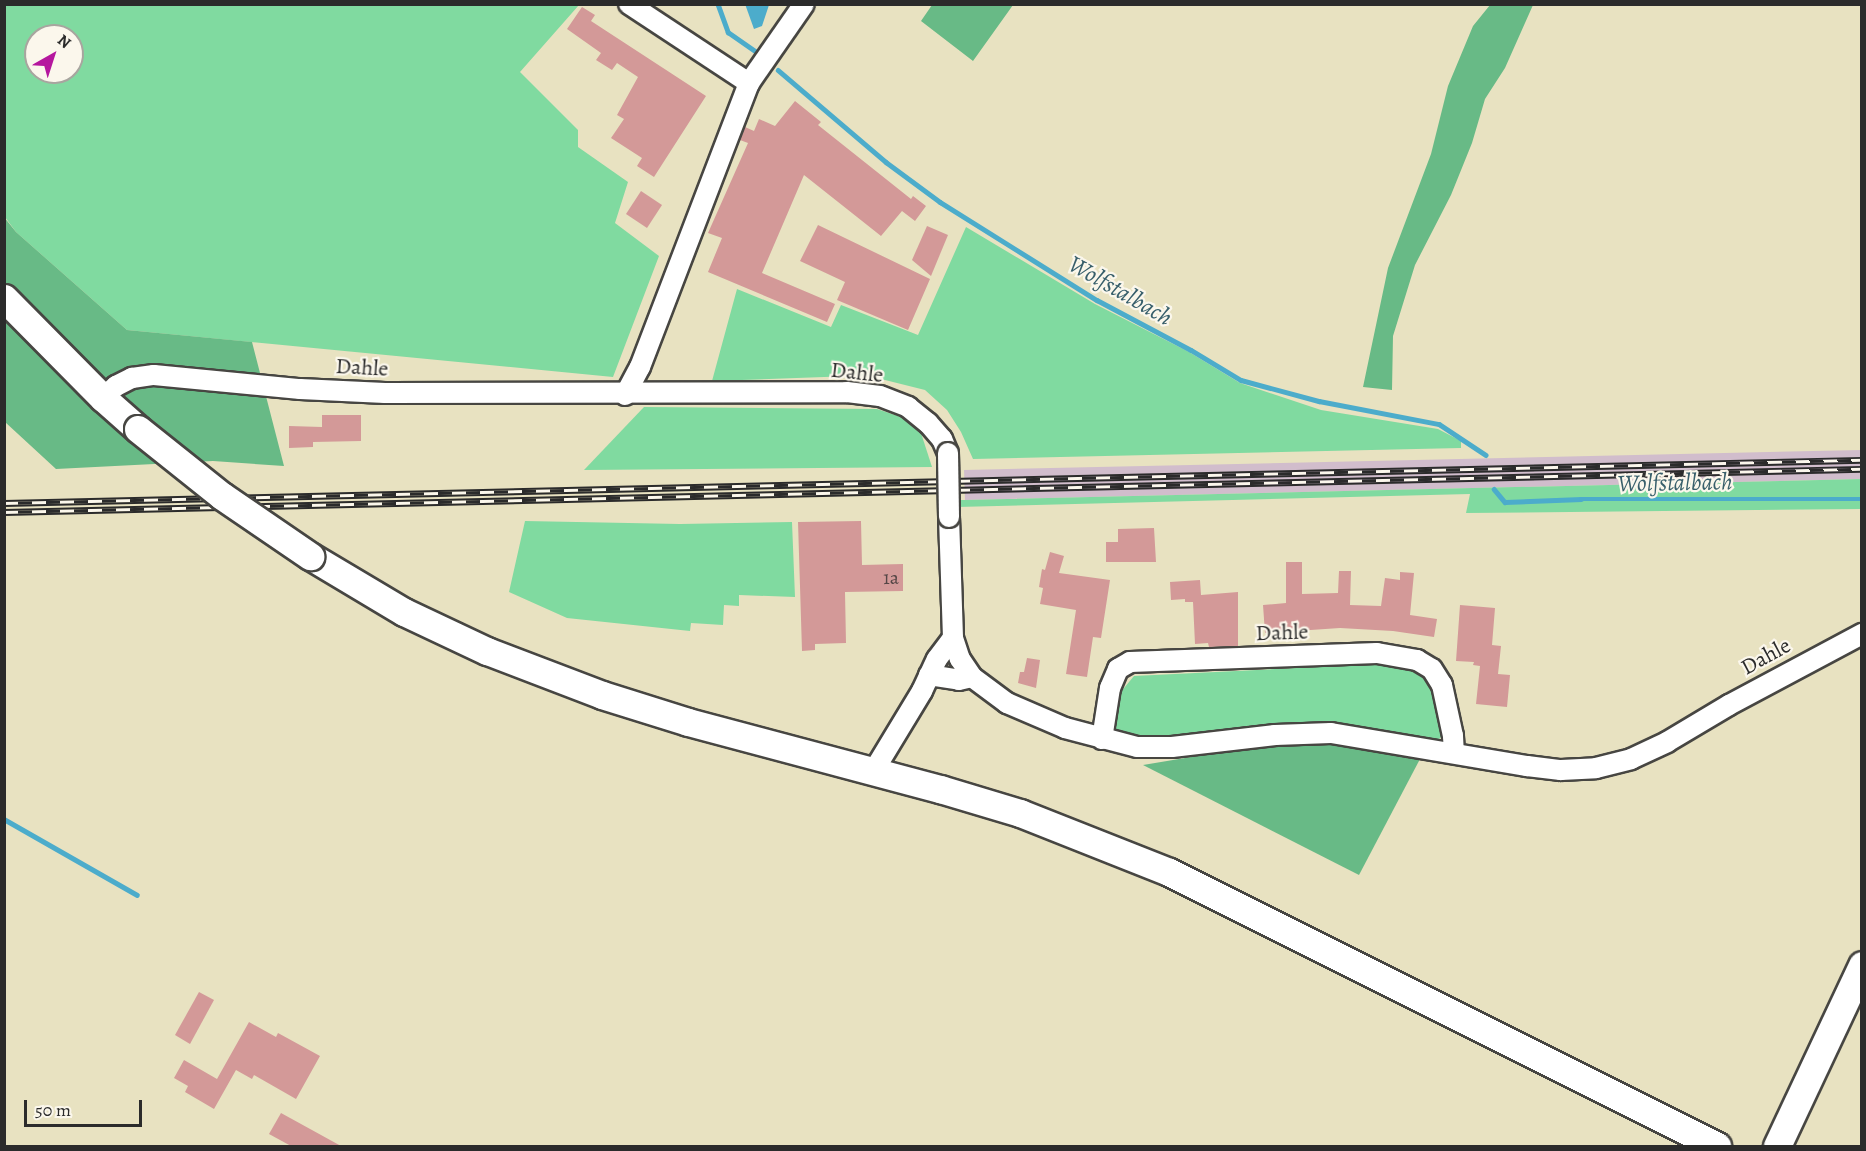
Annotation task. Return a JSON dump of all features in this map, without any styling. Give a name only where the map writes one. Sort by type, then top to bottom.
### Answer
[{"type":"main road","points":[[4,298],[103,398],[222,496],[310,556],[404,612],[488,651],[602,695],[688,722],[1020,813],[1169,872],[1717,1146]]},
{"type":"main road","points":[[1777,1146],[1862,965]]},
{"type":"street","points":[[629,4],[749,83]]},
{"type":"street","points":[[625,394],[640,367],[749,83],[804,4]]},
{"type":"street","name":"Dahle","points":[[103,398],[116,386],[132,378],[154,375],[385,393],[847,392],[880,396],[908,407],[928,423],[942,439],[948,453],[953,638],[960,659],[972,677],[1007,703],[1065,728],[1137,747],[1172,747],[1275,735],[1331,733],[1561,770],[1596,768],[1631,759],[1667,742],[1730,705],[1862,634]]},
{"type":"street","points":[[873,772],[953,638]]},
{"type":"street","name":"Dahle","points":[[1102,739],[1110,688],[1118,669],[1130,662],[1377,653],[1417,660],[1432,669],[1442,685],[1454,736],[1454,753]]},
{"type":"street","points":[[929,675],[959,680],[972,677]]},
{"type":"shaded area","points":[[1861,450],[1861,479],[965,500],[964,470]]},
{"type":"green space","points":[[5,5],[579,5],[520,72],[578,130],[578,147],[628,182],[615,223],[659,256],[613,377],[127,330],[16,232],[5,217]]},
{"type":"green space","points":[[932,5],[1013,5],[973,61],[921,21]]},
{"type":"green space","points":[[1490,5],[1533,5],[1505,68],[1485,99],[1472,143],[1451,195],[1415,265],[1393,336],[1392,390],[1363,387],[1388,268],[1431,154],[1448,86],[1473,26]]},
{"type":"green space","points":[[4,217],[16,232],[127,330],[252,342],[284,466],[213,461],[56,469],[5,422]]},
{"type":"green space","points":[[966,227],[1095,304],[1189,352],[1240,383],[1321,410],[1438,429],[1461,441],[1461,448],[973,459],[961,432],[947,410],[925,390],[885,380],[852,376],[712,381],[737,289],[831,327],[841,305],[918,335]]},
{"type":"green space","points":[[644,407],[877,409],[904,418],[921,433],[932,467],[584,470]]},
{"type":"green space","points":[[1862,479],[1861,509],[1466,513],[1470,494],[957,507],[957,500]]},
{"type":"green space","points":[[525,521],[680,524],[792,522],[795,597],[739,595],[739,606],[724,605],[723,625],[691,623],[690,631],[567,618],[509,592]]},
{"type":"green space","points":[[1376,664],[1416,667],[1433,685],[1444,734],[1437,741],[1137,739],[1115,729],[1119,694],[1134,676]]},
{"type":"green space","points":[[1275,743],[1376,745],[1420,759],[1359,875],[1143,765]]},
{"type":"water","points":[[745,4],[769,5],[762,26],[754,29]]},
{"type":"building","points":[[582,7],[595,15],[591,21],[706,96],[654,177],[637,166],[642,158],[611,138],[624,119],[617,115],[638,77],[617,63],[612,70],[596,60],[601,53],[567,29]]},
{"type":"building","points":[[795,101],[821,122],[818,125],[911,199],[913,196],[926,206],[915,221],[902,211],[881,236],[804,175],[762,273],[835,304],[827,322],[708,272],[722,238],[708,233],[748,143],[740,140],[745,127],[754,131],[759,119],[775,126]]},
{"type":"building","points":[[641,191],[662,205],[647,228],[626,214]]},
{"type":"building","points":[[818,225],[930,279],[908,330],[837,300],[845,282],[800,261]]},
{"type":"building","points":[[927,226],[948,235],[931,276],[912,260]]},
{"type":"building","points":[[322,415],[361,415],[361,441],[313,442],[313,447],[289,448],[289,426],[322,427]]},
{"type":"building","points":[[861,521],[862,565],[903,564],[903,591],[845,592],[846,643],[815,644],[815,650],[802,651],[798,522]]},
{"type":"building","points":[[1154,528],[1156,562],[1106,562],[1106,542],[1118,542],[1118,529]]},
{"type":"building","points":[[1050,552],[1064,556],[1059,573],[1110,580],[1101,638],[1093,637],[1087,677],[1066,674],[1076,610],[1040,604],[1043,588],[1039,587],[1042,569],[1045,570]]},
{"type":"building","points":[[1286,562],[1302,562],[1302,594],[1338,593],[1339,571],[1351,571],[1350,605],[1381,606],[1385,578],[1400,580],[1400,572],[1414,573],[1410,615],[1437,619],[1434,637],[1393,631],[1340,628],[1265,633],[1263,605],[1286,603]]},
{"type":"building","points":[[1200,580],[1201,595],[1238,592],[1238,646],[1209,647],[1208,643],[1195,644],[1193,602],[1185,602],[1185,599],[1171,600],[1170,582]]},
{"type":"building","points":[[1460,605],[1495,608],[1492,645],[1501,646],[1498,674],[1510,675],[1507,707],[1476,704],[1480,666],[1473,665],[1474,662],[1456,661]]},
{"type":"building","points":[[1027,658],[1040,660],[1036,688],[1018,683],[1020,672],[1024,672]]},
{"type":"building","points":[[199,992],[214,1000],[190,1044],[175,1035]]},
{"type":"building","points":[[249,1022],[276,1037],[278,1033],[320,1056],[296,1099],[254,1075],[252,1079],[236,1070],[214,1109],[185,1092],[188,1086],[174,1078],[184,1060],[217,1079]]},
{"type":"building","points":[[281,1113],[341,1146],[291,1146],[269,1134]]},
{"type":"waterway","name":"Wolfstalbach","points":[[718,4],[728,32],[757,52]]},
{"type":"waterway","name":"Wolfstalbach","points":[[778,70],[886,162],[940,202],[1097,300],[1191,350],[1241,380],[1319,401],[1439,424],[1486,455]]},
{"type":"waterway","name":"Wolfstalbach","points":[[1494,489],[1505,502],[1581,499],[1862,499]]},
{"type":"waterway","points":[[4,819],[137,895]]},
{"type":"railway","points":[[4,503],[1862,460]]},
{"type":"railway","points":[[4,512],[1862,469]]}]
